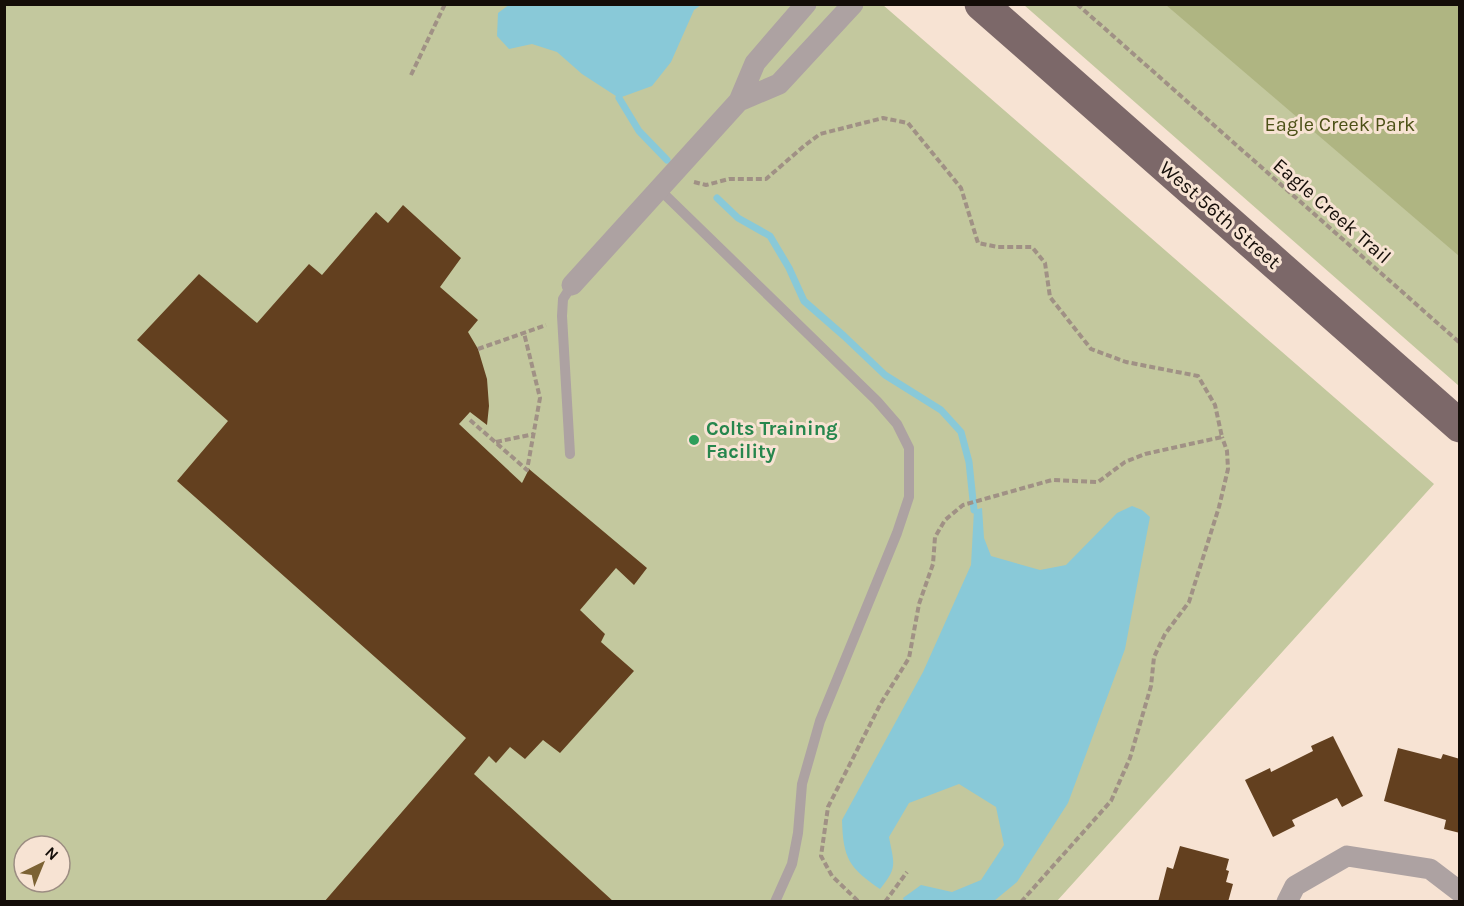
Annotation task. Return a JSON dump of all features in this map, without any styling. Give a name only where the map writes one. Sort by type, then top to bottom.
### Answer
[{"type":"main road","name":"West 56th Street","points":[[981,4],[1460,426]]},
{"type":"street","points":[[572,285],[739,101],[755,63],[806,4]]},
{"type":"street","points":[[739,101],[779,84],[853,4]]},
{"type":"street","points":[[1287,902],[1295,886],[1347,856],[1430,869],[1460,892]]},
{"type":"lane","points":[[664,183],[877,401],[897,424],[909,448],[909,497],[897,533],[820,721],[802,784],[798,833],[792,864],[775,902]]},
{"type":"lane","points":[[570,454],[562,316],[564,299],[572,285]]},
{"type":"path","points":[[411,75],[445,4]]},
{"type":"path","name":"Eagle Creek Trail","points":[[1077,4],[1460,343]]},
{"type":"path","points":[[664,183],[706,185],[729,179],[766,179],[820,134],[883,118],[908,123],[961,188],[978,243],[998,247],[1032,247],[1045,263],[1050,297],[1090,349],[1126,362],[1198,376],[1215,405],[1227,452],[1228,469],[1216,517],[1188,602],[1165,634],[1154,657],[1151,686],[1130,758],[1111,801],[1021,902]]},
{"type":"path","points":[[478,349],[550,324]]},
{"type":"path","points":[[470,420],[527,470],[540,398],[524,333]]},
{"type":"path","points":[[496,442],[534,434]]},
{"type":"path","points":[[859,902],[832,876],[821,856],[828,807],[881,703],[909,658],[919,604],[933,564],[935,537],[945,520],[963,505],[1052,480],[1098,482],[1125,462],[1145,454],[1222,437]]},
{"type":"path","points":[[885,902],[907,872]]},
{"type":"green space","name":"Colts Training Facility","points":[[4,5],[883,5],[1434,484],[1057,901],[5,901]]},
{"type":"green space","name":"Eagle Creek Park","points":[[1024,5],[1459,5],[1459,386]]},
{"type":"green space","points":[[1166,5],[1459,5],[1459,256]]},
{"type":"water","points":[[510,4],[701,5],[694,10],[671,62],[652,86],[619,98],[582,74],[557,52],[532,44],[509,49],[497,36],[498,13]]},
{"type":"water","points":[[1132,506],[1142,510],[1150,517],[1125,649],[1068,803],[1017,882],[994,901],[904,901],[903,898],[921,885],[952,892],[981,880],[1004,845],[996,807],[959,784],[909,803],[889,837],[893,865],[890,875],[880,889],[861,875],[850,861],[844,844],[842,820],[923,672],[971,565],[974,510],[982,508],[984,538],[991,556],[1040,570],[1066,565],[1117,513]]},
{"type":"building","points":[[403,205],[461,258],[440,287],[478,320],[468,332],[478,349],[487,379],[489,406],[487,425],[470,412],[459,424],[522,483],[529,469],[647,568],[634,585],[616,568],[580,610],[605,634],[601,642],[634,671],[560,753],[543,740],[525,759],[510,747],[496,763],[489,756],[474,774],[614,902],[324,902],[466,738],[177,481],[228,421],[137,340],[199,274],[257,323],[309,264],[322,275],[376,212],[388,223]]},
{"type":"building","points":[[1333,736],[1363,796],[1342,807],[1337,798],[1292,820],[1295,826],[1273,837],[1245,780],[1270,768],[1271,772],[1313,751],[1311,746]]},
{"type":"building","points":[[1398,748],[1441,759],[1443,754],[1460,759],[1460,833],[1444,829],[1446,820],[1384,801]]},
{"type":"building","points":[[1180,846],[1229,859],[1226,882],[1233,884],[1228,902],[1158,902],[1167,867],[1173,869]]},
{"type":"waterway","points":[[619,98],[639,131],[667,160]]},
{"type":"waterway","points":[[717,198],[738,218],[770,236],[789,268],[804,301],[885,375],[941,410],[961,432],[969,462],[974,510]]},
{"type":"place","name":"Colts Training Facility","points":[[694,440]]}]
